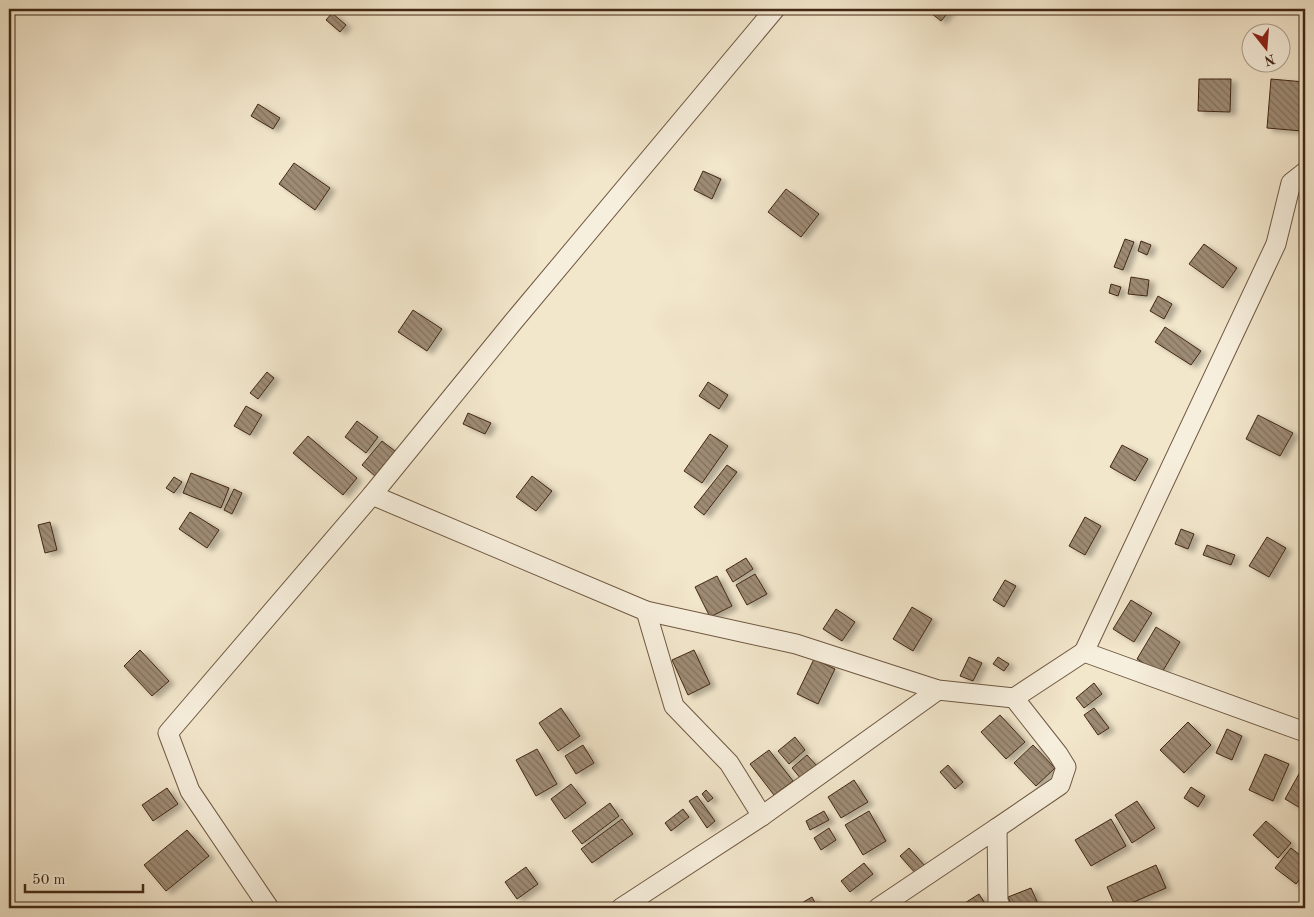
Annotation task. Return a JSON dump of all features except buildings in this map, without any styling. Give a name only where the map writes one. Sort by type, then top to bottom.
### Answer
[{"type":"street","points":[[269,908],[190,791],[168,733],[372,495],[513,322],[775,9]]},
{"type":"street","points":[[372,495],[646,611],[796,644],[938,690],[1014,698],[1084,652],[1276,244],[1291,183],[1305,172]]},
{"type":"street","points":[[646,611],[674,706],[729,763],[762,816]]},
{"type":"street","points":[[1084,652],[1305,732]]},
{"type":"street","points":[[621,908],[762,816],[938,690]]},
{"type":"street","points":[[878,908],[1060,785],[1066,767],[1014,698]]},
{"type":"street","points":[[997,828],[998,901],[1001,908]]}]
